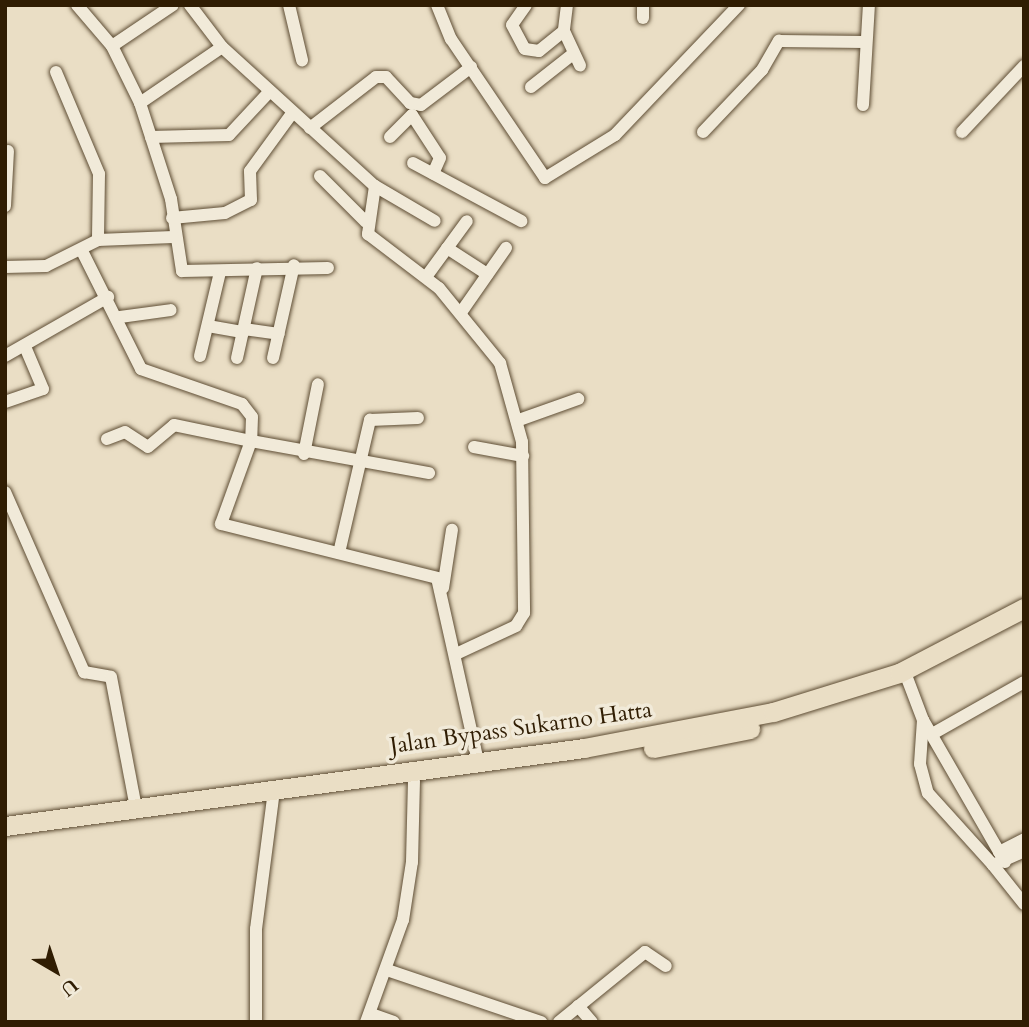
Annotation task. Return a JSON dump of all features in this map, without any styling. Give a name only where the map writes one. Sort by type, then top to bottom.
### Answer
[{"type":"highway","name":"Jalan Bypass Sukarno Hatta","points":[[5,826],[135,803],[478,761],[773,712],[906,676],[1024,608]]},
{"type":"highway","name":"Jalan Bypass Sukarno Hatta","points":[[5,838],[708,738],[845,705],[1024,622]]},
{"type":"street","points":[[78,5],[112,46],[140,103],[172,218],[173,237],[182,271],[220,272],[294,265],[328,268]]},
{"type":"street","points":[[112,46],[173,5]]},
{"type":"street","points":[[190,5],[222,47],[375,186],[435,221]]},
{"type":"street","points":[[289,5],[302,60]]},
{"type":"street","points":[[437,5],[471,67],[540,175],[552,178],[615,135],[738,5]]},
{"type":"street","points":[[526,5],[512,25],[525,49],[539,51],[564,32]]},
{"type":"street","points":[[531,87],[577,59],[564,32],[567,5]]},
{"type":"street","points":[[863,105],[864,43],[869,5]]},
{"type":"street","points":[[703,132],[762,70],[779,41],[864,43]]},
{"type":"street","points":[[140,103],[222,47]]},
{"type":"street","points":[[962,132],[1024,66]]},
{"type":"street","points":[[390,137],[412,110],[428,102],[471,67]]},
{"type":"street","points":[[56,72],[99,174],[98,240]]},
{"type":"street","points":[[310,128],[380,76],[412,110],[440,158],[433,174]]},
{"type":"street","points":[[151,137],[229,135],[270,91]]},
{"type":"street","points":[[172,218],[225,213],[251,200],[250,172],[293,112]]},
{"type":"street","points":[[5,206],[8,151]]},
{"type":"street","points":[[413,163],[521,221]]},
{"type":"street","points":[[320,176],[366,222],[374,240],[426,277],[462,311],[500,363],[519,420],[523,456],[522,620],[458,653]]},
{"type":"street","points":[[366,222],[375,186]]},
{"type":"street","points":[[426,277],[467,222]]},
{"type":"street","points":[[5,267],[46,266],[82,251],[98,240],[173,237]]},
{"type":"street","points":[[447,248],[487,274]]},
{"type":"street","points":[[462,311],[506,248]]},
{"type":"street","points":[[82,251],[120,317],[141,369],[242,404],[251,417],[251,441],[221,524],[427,571],[443,588]]},
{"type":"street","points":[[273,358],[294,265]]},
{"type":"street","points":[[237,358],[257,268]]},
{"type":"street","points":[[201,356],[220,272]]},
{"type":"street","points":[[5,356],[26,349],[108,297]]},
{"type":"street","points":[[120,317],[171,310]]},
{"type":"street","points":[[208,326],[279,334]]},
{"type":"street","points":[[5,401],[43,388],[26,349]]},
{"type":"street","points":[[304,454],[318,384]]},
{"type":"street","points":[[519,420],[578,399]]},
{"type":"street","points":[[340,552],[364,464],[370,420],[418,418]]},
{"type":"street","points":[[107,439],[125,432],[148,447],[174,425],[304,454],[429,473]]},
{"type":"street","points":[[474,447],[523,456]]},
{"type":"street","points":[[5,492],[84,672],[111,677],[135,803]]},
{"type":"street","points":[[452,530],[443,588],[478,761]]},
{"type":"street","points":[[906,676],[923,720],[934,733],[1024,904]]},
{"type":"street","points":[[934,733],[1024,682]]},
{"type":"street","points":[[923,720],[920,764],[928,793],[999,859]]},
{"type":"street","points":[[394,1022],[369,1018],[387,970],[412,862],[414,781]]},
{"type":"street","points":[[256,1022],[257,929],[273,798]]},
{"type":"street","points":[[999,859],[1024,839]]},
{"type":"street","points":[[999,859],[1024,851]]},
{"type":"street","points":[[559,1022],[645,952],[666,966]]},
{"type":"street","points":[[387,970],[541,1022]]},
{"type":"street","points":[[578,1006],[592,1022]]}]
